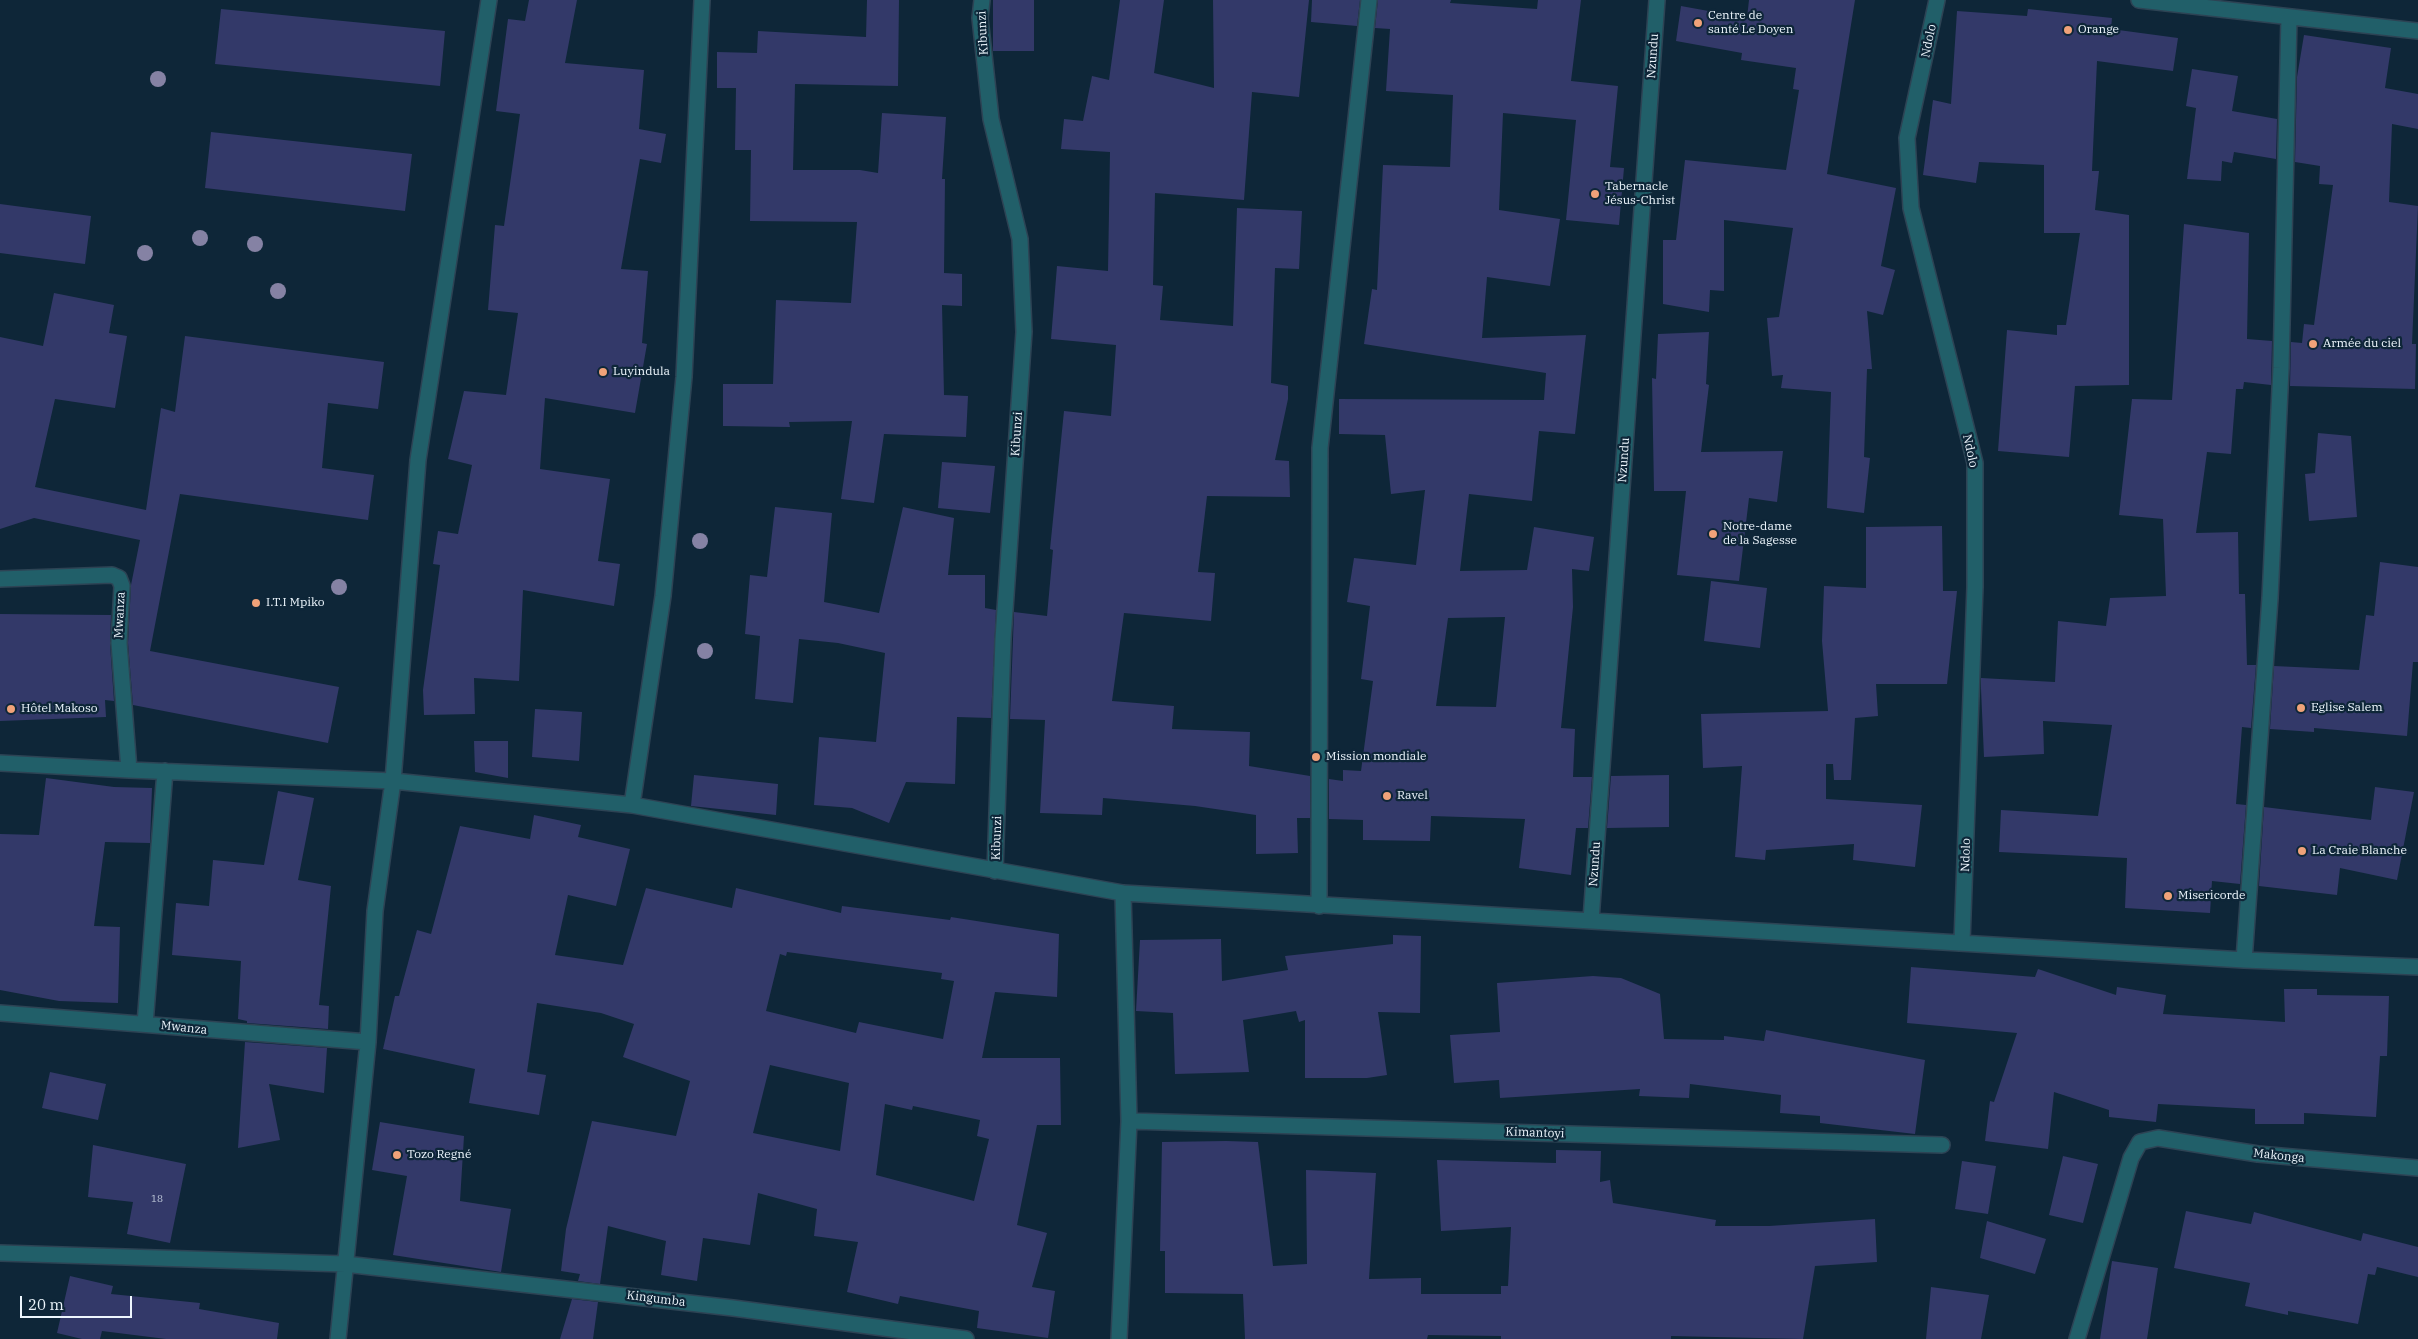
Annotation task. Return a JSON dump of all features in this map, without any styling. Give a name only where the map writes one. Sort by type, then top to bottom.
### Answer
[{"type":"street","points":[[338,1339],[368,1042],[374,911],[393,781],[418,460],[488,0]]},
{"type":"street","points":[[632,805],[664,596],[684,377],[702,0]]},
{"type":"street","name":"Kibunzi","points":[[982,0],[980,18],[991,119],[1020,239],[1024,332],[1003,639],[995,872]]},
{"type":"street","points":[[1319,906],[1320,448],[1369,0]]},
{"type":"street","name":"Nzundu","points":[[1591,920],[1657,0]]},
{"type":"street","name":"Ndolo","points":[[1937,0],[1908,138],[1911,208],[1975,463],[1975,587],[1962,942]]},
{"type":"street","points":[[2138,0],[2418,31]]},
{"type":"street","points":[[2244,960],[2270,598],[2281,368],[2289,17]]},
{"type":"street","name":"Mwanza","points":[[0,579],[112,575],[119,578],[122,586],[119,643],[129,770]]},
{"type":"street","points":[[0,762],[129,770],[393,781],[632,805],[995,872],[1123,893],[2244,960],[2418,967]]},
{"type":"street","points":[[145,1024],[166,771]]},
{"type":"street","points":[[1119,1339],[1129,1121],[1123,893]]},
{"type":"street","name":"Mwanza","points":[[0,1013],[368,1042]]},
{"type":"street","name":"Kimantoyi","points":[[1129,1121],[1942,1145]]},
{"type":"street","name":"Makonga","points":[[2077,1339],[2131,1158],[2140,1142],[2158,1138],[2258,1154],[2418,1168]]},
{"type":"street","points":[[0,1253],[345,1264]]},
{"type":"street","name":"Kingumba","points":[[345,1264],[733,1308],[966,1339]]},
{"type":"building","points":[[529,0],[577,0],[565,63],[644,70],[639,129],[666,134],[661,163],[640,159],[621,269],[648,271],[642,343],[647,344],[635,413],[545,398],[540,469],[610,479],[598,561],[620,564],[614,606],[523,590],[519,681],[474,678],[475,714],[424,715],[423,690],[440,565],[433,564],[438,531],[458,534],[472,465],[448,459],[464,391],[506,395],[518,313],[488,310],[495,225],[504,226],[520,114],[496,111],[508,19],[525,21]]},
{"type":"building","points":[[867,0],[899,0],[898,86],[795,84],[793,170],[860,170],[878,173],[882,113],[946,117],[942,179],[945,179],[944,273],[962,274],[962,306],[942,305],[944,395],[968,396],[966,437],[884,434],[874,503],[841,499],[852,421],[789,422],[790,427],[723,426],[723,384],[773,384],[776,300],[851,303],[857,222],[750,221],[751,150],[735,150],[736,88],[717,88],[717,52],[757,53],[758,31],[866,37]]},
{"type":"building","points":[[993,0],[1034,0],[1034,51],[993,51]]},
{"type":"building","points":[[1120,0],[1164,0],[1154,73],[1214,88],[1213,0],[1309,0],[1299,97],[1252,92],[1244,200],[1155,193],[1153,285],[1163,286],[1160,320],[1233,326],[1237,208],[1302,211],[1299,269],[1275,268],[1271,383],[1288,386],[1288,399],[1275,460],[1289,461],[1290,497],[1207,496],[1198,572],[1215,573],[1211,621],[1124,613],[1112,701],[1174,706],[1172,729],[1250,732],[1249,766],[1310,776],[1310,818],[1297,818],[1298,853],[1256,854],[1256,815],[1195,806],[1103,798],[1102,815],[1040,813],[1045,720],[1010,719],[1014,612],[1047,616],[1053,550],[1050,549],[1064,411],[1111,416],[1116,345],[1051,339],[1057,266],[1108,271],[1110,152],[1061,149],[1064,119],[1083,121],[1092,76],[1109,80]]},
{"type":"building","points":[[1312,0],[1360,0],[1357,26],[1311,22]]},
{"type":"building","points":[[1378,0],[1451,0],[1450,3],[1537,9],[1538,0],[1581,0],[1571,81],[1618,86],[1610,167],[1624,168],[1619,225],[1566,220],[1576,120],[1503,113],[1499,210],[1560,219],[1550,286],[1487,277],[1482,338],[1586,335],[1575,434],[1539,431],[1532,501],[1469,494],[1460,571],[1527,570],[1534,527],[1594,537],[1589,571],[1572,569],[1573,607],[1561,728],[1575,729],[1573,777],[1592,777],[1588,828],[1576,828],[1571,875],[1519,868],[1525,819],[1431,816],[1430,841],[1363,840],[1363,820],[1329,819],[1329,779],[1343,781],[1343,770],[1361,771],[1373,681],[1361,679],[1370,606],[1347,602],[1354,558],[1416,565],[1425,490],[1391,494],[1385,435],[1339,434],[1339,399],[1544,400],[1546,373],[1364,344],[1372,289],[1377,290],[1383,165],[1450,167],[1453,95],[1386,91],[1390,29],[1375,28]],"holes":[[[1505,617],[1496,707],[1436,706],[1448,618]]]},
{"type":"building","points":[[1749,0],[1855,0],[1827,174],[1896,188],[1881,266],[1895,270],[1883,315],[1867,311],[1872,369],[1867,369],[1864,457],[1870,458],[1864,513],[1827,508],[1831,392],[1781,388],[1783,375],[1772,376],[1767,318],[1779,317],[1793,228],[1724,220],[1724,291],[1710,290],[1709,312],[1663,304],[1663,240],[1676,240],[1685,160],[1786,170],[1799,90],[1793,89],[1796,68],[1741,60],[1742,53],[1676,41],[1681,6],[1747,18]]},
{"type":"building","points":[[221,9],[445,31],[440,86],[215,64]]},
{"type":"building","points":[[2028,9],[2112,18],[2111,29],[2178,38],[2173,71],[2097,61],[2092,171],[2099,171],[2095,210],[2129,215],[2129,385],[2075,386],[2069,457],[1998,451],[2007,330],[2057,335],[2057,325],[2066,325],[2080,233],[2044,233],[2044,165],[1979,162],[1976,183],[1923,175],[1933,100],[1951,104],[1957,11],[2027,16]]},
{"type":"building","points":[[2304,35],[2391,48],[2385,88],[2418,94],[2418,129],[2392,124],[2389,202],[2418,206],[2412,344],[2416,344],[2415,389],[2290,386],[2291,342],[2302,343],[2304,324],[2314,325],[2333,185],[2319,184],[2320,166],[2295,162],[2297,77]]},
{"type":"building","points":[[2192,69],[2238,76],[2232,111],[2277,119],[2276,159],[2234,152],[2232,163],[2222,161],[2221,181],[2187,179],[2196,108],[2186,106]]},
{"type":"building","points":[[211,132],[412,154],[405,211],[205,188]]},
{"type":"building","points":[[0,204],[91,216],[85,264],[0,253]]},
{"type":"building","points":[[2184,224],[2249,233],[2247,339],[2272,341],[2271,385],[2244,382],[2243,389],[2236,389],[2231,454],[2207,452],[2196,533],[2238,532],[2239,594],[2245,594],[2247,665],[2256,665],[2251,728],[2242,727],[2236,804],[2246,805],[2240,884],[2212,881],[2210,913],[2125,908],[2127,858],[1999,852],[2001,810],[2098,816],[2112,725],[2043,721],[2044,754],[1984,757],[1981,689],[1981,678],[2055,682],[2058,621],[2106,626],[2110,598],[2166,596],[2163,519],[2119,515],[2132,399],[2172,400]]},
{"type":"building","points":[[54,293],[114,305],[109,333],[127,336],[115,408],[55,399],[35,487],[146,510],[161,408],[175,412],[185,336],[384,362],[378,409],[328,403],[322,468],[374,475],[368,520],[180,494],[150,651],[339,687],[328,743],[133,705],[128,643],[131,585],[140,540],[34,518],[0,529],[0,337],[43,346]]},
{"type":"building","points":[[1709,332],[1706,384],[1709,385],[1701,452],[1783,451],[1777,502],[1749,498],[1739,581],[1677,575],[1686,491],[1654,491],[1652,378],[1656,379],[1658,334]]},
{"type":"building","points":[[2318,433],[2351,436],[2357,517],[2309,521],[2305,474],[2315,473]]},
{"type":"building","points":[[942,462],[995,466],[990,513],[938,508]]},
{"type":"building","points":[[775,507],[832,513],[824,602],[879,613],[903,507],[954,518],[948,575],[985,575],[985,608],[996,610],[991,718],[957,717],[955,784],[906,782],[889,823],[852,808],[814,805],[819,737],[876,742],[885,653],[838,643],[799,639],[793,703],[755,699],[760,636],[745,634],[750,575],[767,577]]},
{"type":"building","points":[[1942,526],[1943,591],[1957,591],[1947,684],[1876,684],[1878,716],[1855,718],[1851,780],[1834,780],[1833,764],[1826,764],[1826,799],[1922,805],[1915,867],[1853,860],[1854,844],[1766,850],[1765,860],[1735,857],[1742,766],[1703,768],[1701,714],[1828,711],[1822,641],[1824,586],[1866,588],[1866,527]]},
{"type":"building","points":[[2380,562],[2418,567],[2418,662],[2413,662],[2407,736],[2314,728],[2314,732],[2270,729],[2274,666],[2359,670],[2366,615],[2374,616]]},
{"type":"building","points":[[1711,581],[1767,588],[1760,648],[1704,641]]},
{"type":"building","points":[[0,614],[111,615],[110,644],[114,701],[105,700],[106,717],[0,721]]},
{"type":"building","points":[[535,709],[582,712],[579,761],[532,757]]},
{"type":"building","points":[[474,741],[508,741],[508,778],[475,772]]},
{"type":"building","points":[[694,775],[778,784],[776,815],[691,806]]},
{"type":"building","points":[[1669,775],[1669,827],[1607,828],[1611,776]]},
{"type":"building","points":[[46,778],[114,787],[152,788],[150,843],[105,842],[94,926],[120,927],[118,1003],[59,1001],[0,990],[0,834],[39,835]]},
{"type":"building","points":[[2375,787],[2414,792],[2397,880],[2340,868],[2337,895],[2259,886],[2264,807],[2371,820]]},
{"type":"building","points":[[278,791],[314,798],[298,880],[331,886],[319,1005],[329,1006],[328,1029],[247,1023],[247,1021],[238,1019],[241,961],[172,955],[176,903],[209,906],[213,860],[264,865]]},
{"type":"building","points":[[534,815],[581,825],[578,837],[630,849],[616,906],[568,895],[555,955],[623,965],[646,888],[732,908],[736,888],[841,913],[842,906],[950,920],[951,917],[1059,934],[1057,997],[995,992],[982,1058],[1060,1058],[1061,1125],[1037,1125],[1017,1225],[1047,1233],[1032,1287],[1055,1291],[1048,1338],[977,1328],[979,1311],[900,1296],[898,1304],[847,1292],[858,1242],[814,1236],[817,1209],[758,1193],[750,1245],[703,1238],[697,1281],[661,1275],[666,1241],[608,1226],[600,1284],[578,1281],[580,1274],[561,1271],[566,1229],[592,1121],[676,1136],[690,1081],[623,1057],[634,1024],[601,1013],[537,1003],[527,1072],[546,1075],[539,1115],[469,1103],[475,1069],[383,1049],[395,996],[399,996],[417,930],[431,934],[460,826],[530,839]],"holes":[[[787,952],[942,973],[941,979],[954,981],[943,1039],[859,1022],[856,1033],[766,1011],[780,954],[786,956]],[[770,1065],[849,1083],[840,1151],[753,1133]],[[885,1104],[912,1110],[913,1106],[980,1120],[977,1136],[989,1139],[974,1201],[876,1175]]]},
{"type":"building","points":[[1393,935],[1421,936],[1420,1013],[1378,1012],[1387,1075],[1367,1078],[1305,1078],[1305,1020],[1299,1022],[1296,1011],[1243,1020],[1249,1072],[1175,1074],[1173,1013],[1136,1011],[1140,940],[1221,939],[1222,981],[1288,970],[1285,956],[1393,944]]},
{"type":"building","points":[[1911,967],[2035,977],[2038,969],[2116,995],[2117,987],[2166,995],[2163,1014],[2285,1022],[2284,989],[2317,989],[2317,995],[2389,996],[2387,1056],[2380,1056],[2376,1117],[2304,1113],[2304,1124],[2255,1124],[2255,1109],[2158,1104],[2156,1122],[2109,1117],[2109,1110],[2054,1092],[2048,1149],[1985,1141],[1990,1101],[1994,1102],[2017,1033],[1907,1023]]},
{"type":"building","points":[[1593,976],[1621,978],[1660,994],[1664,1039],[1724,1040],[1724,1036],[1764,1041],[1766,1030],[1925,1060],[1915,1134],[1820,1123],[1820,1116],[1780,1113],[1781,1095],[1690,1084],[1689,1098],[1639,1096],[1640,1089],[1500,1098],[1499,1080],[1454,1083],[1450,1035],[1500,1032],[1497,983]]},
{"type":"building","points":[[245,1042],[327,1048],[324,1093],[269,1084],[280,1140],[238,1148]]},
{"type":"building","points":[[50,1072],[106,1084],[98,1120],[42,1108]]},
{"type":"building","points":[[380,1122],[464,1136],[460,1201],[511,1209],[501,1272],[393,1255],[407,1176],[372,1170]]},
{"type":"building","points":[[1162,1142],[1258,1142],[1273,1266],[1307,1264],[1306,1170],[1376,1173],[1369,1279],[1421,1278],[1421,1294],[1501,1294],[1501,1286],[1508,1286],[1511,1227],[1441,1231],[1437,1160],[1556,1163],[1556,1150],[1601,1151],[1600,1182],[1610,1180],[1613,1203],[1716,1220],[1715,1226],[1769,1226],[1875,1219],[1877,1262],[1815,1266],[1803,1339],[1671,1336],[1671,1339],[1501,1339],[1501,1336],[1428,1335],[1427,1339],[1245,1339],[1243,1294],[1165,1293],[1165,1251],[1160,1251]]},
{"type":"building","points":[[93,1145],[186,1164],[170,1243],[127,1234],[133,1202],[88,1197]]},
{"type":"building","points":[[2063,1156],[2098,1164],[2083,1223],[2049,1215]]},
{"type":"building","points":[[1962,1161],[1996,1166],[1988,1214],[1955,1209]]},
{"type":"building","points":[[2186,1211],[2251,1224],[2254,1212],[2361,1241],[2363,1233],[2418,1247],[2418,1277],[2377,1267],[2375,1275],[2368,1274],[2358,1324],[2288,1311],[2288,1315],[2245,1306],[2250,1283],[2174,1268]]},
{"type":"building","points":[[1987,1221],[2046,1239],[2035,1274],[1980,1258]]},
{"type":"building","points":[[2112,1261],[2158,1268],[2147,1339],[2100,1339]]},
{"type":"building","points":[[70,1276],[113,1286],[111,1294],[200,1303],[199,1309],[279,1323],[277,1339],[166,1339],[102,1331],[100,1339],[82,1339],[57,1333]]},
{"type":"building","points":[[1931,1287],[1989,1295],[1981,1339],[1926,1339]]},
{"type":"building","points":[[572,1299],[598,1302],[593,1339],[560,1339]]},
{"type":"place","name":"Centre de santé Le Doyen","points":[[1698,23]]},
{"type":"place","name":"Orange","points":[[2068,30]]},
{"type":"place","name":"Tabernacle Jésus-Christ","points":[[1595,194]]},
{"type":"place","name":"Armée du ciel","points":[[2313,344]]},
{"type":"place","name":"Luyindula","points":[[603,372]]},
{"type":"place","name":"Notre-dame de la Sagesse","points":[[1713,534]]},
{"type":"place","name":"I.T.I Mpiko","points":[[256,603]]},
{"type":"place","name":"Eglise Salem","points":[[2301,708]]},
{"type":"place","name":"Hôtel Makoso","points":[[11,709]]},
{"type":"place","name":"Mission mondiale","points":[[1316,757]]},
{"type":"place","name":"Ravel","points":[[1387,796]]},
{"type":"place","name":"La Craie Blanche","points":[[2302,851]]},
{"type":"place","name":"Misericorde","points":[[2168,896]]},
{"type":"place","name":"Tozo Regné","points":[[397,1155]]}]
